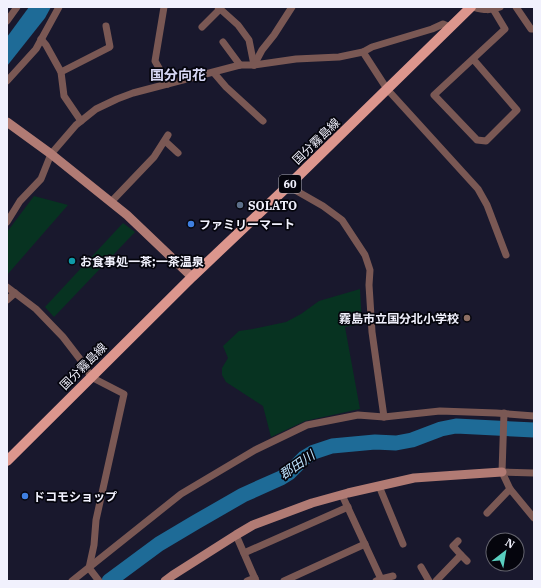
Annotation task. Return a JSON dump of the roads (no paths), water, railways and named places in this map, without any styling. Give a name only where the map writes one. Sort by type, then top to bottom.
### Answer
[{"type":"main road","name":"国分霧島線","points":[[7,461],[192,277],[472,7]]},
{"type":"street","points":[[7,21],[17,7]]},
{"type":"street","points":[[7,81],[36,49],[59,7]]},
{"type":"street","points":[[164,7],[155,61],[168,84]]},
{"type":"street","points":[[254,65],[262,50],[274,35],[292,7]]},
{"type":"street","points":[[472,7],[484,10],[497,8],[505,29],[434,95],[478,140],[486,141],[517,110],[473,59]]},
{"type":"street","points":[[516,7],[531,29],[534,29]]},
{"type":"street","points":[[202,28],[219,8],[238,25],[249,40],[254,65]]},
{"type":"street","points":[[7,222],[20,201],[41,178],[51,154],[76,125],[96,109],[117,99],[133,93],[240,66],[296,59],[338,57],[363,52],[372,46],[432,29],[443,24],[450,27]]},
{"type":"street","points":[[61,72],[110,47],[106,26]]},
{"type":"street","points":[[41,39],[61,72],[64,96],[82,120]]},
{"type":"street","points":[[223,42],[240,66]]},
{"type":"street","points":[[363,52],[387,89],[478,189],[487,205],[506,255]]},
{"type":"street","points":[[214,73],[226,87],[263,122]]},
{"type":"street","points":[[7,122],[51,154],[127,215],[192,277]]},
{"type":"street","points":[[111,202],[154,157],[167,138],[178,153]]},
{"type":"street","points":[[289,184],[295,190],[323,206],[342,220],[365,255],[370,270],[369,284],[372,332],[384,417]]},
{"type":"street","points":[[7,286],[36,309],[63,337],[92,377],[124,394],[96,520],[94,545],[89,568],[98,581]]},
{"type":"street","points":[[7,300],[15,293]]},
{"type":"street","points":[[72,581],[181,494],[255,450],[307,425],[358,415],[384,417],[440,411],[534,416]]},
{"type":"street","points":[[504,415],[503,470],[510,489],[534,518]]},
{"type":"street","points":[[164,581],[253,525],[312,503],[414,478],[472,474],[503,470],[534,473]]},
{"type":"street","points":[[379,486],[403,544]]},
{"type":"street","points":[[487,513],[510,489]]},
{"type":"street","points":[[342,495],[365,544],[379,580],[393,576]]},
{"type":"street","points":[[244,553],[348,507]]},
{"type":"street","points":[[236,535],[256,579],[247,581]]},
{"type":"street","points":[[458,541],[453,546],[467,561]]},
{"type":"street","points":[[284,581],[365,544]]},
{"type":"street","points":[[436,581],[461,555]]},
{"type":"street","points":[[421,567],[429,581]]},
{"type":"water","points":[[29,7],[51,7],[45,18],[7,66],[7,37]]},
{"type":"waterway","name":"郡田川","points":[[109,581],[159,544],[243,495],[281,478],[289,473],[304,458],[314,452],[332,446],[375,442],[396,443],[412,440],[441,429],[456,426],[534,430]]},
{"type":"place","name":"SOLATO","points":[[240,205]]},
{"type":"place","name":"ファミリーマート","points":[[191,224]]},
{"type":"place","name":"お食事処一茶;一茶温泉","points":[[72,261]]},
{"type":"place","name":"霧島市立国分北小学校","points":[[467,318]]},
{"type":"place","name":"ドコモショップ","points":[[25,496]]},
{"type":"district","name":"国分向花","points":[[178,75]]}]
